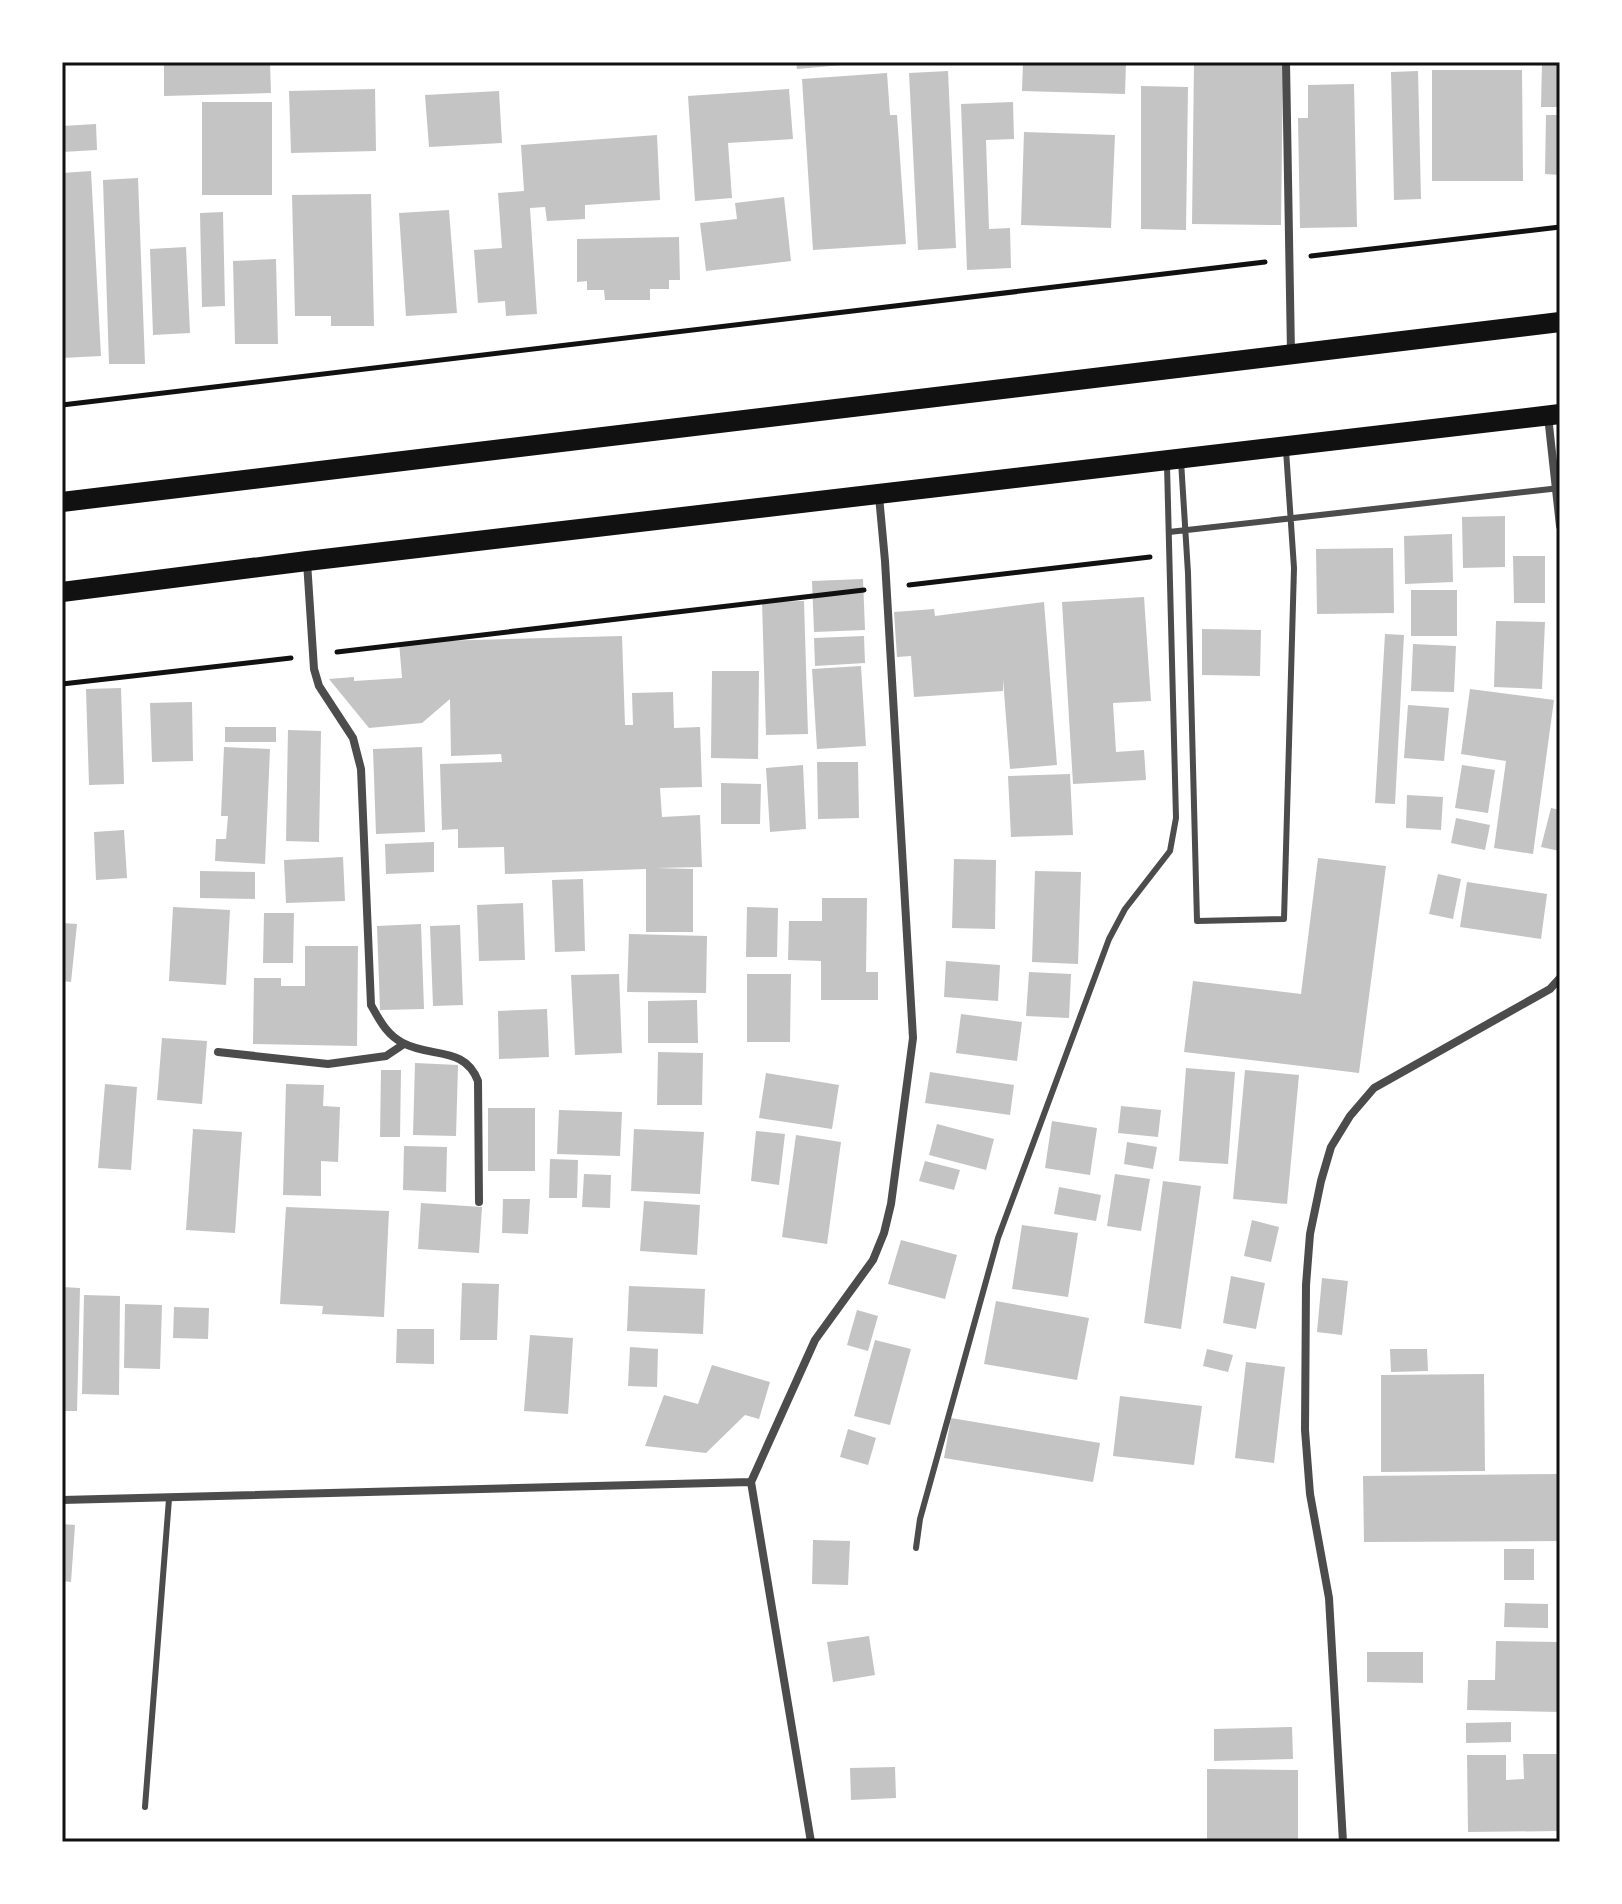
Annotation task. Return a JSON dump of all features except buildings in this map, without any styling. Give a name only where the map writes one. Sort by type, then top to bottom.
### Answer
[{"type":"main road","points":[[62,502],[1560,322]]},
{"type":"main road","points":[[62,592],[1554,415]]},
{"type":"street","points":[[1286,62],[1291,354]]},
{"type":"street","points":[[1554,415],[1560,526]]},
{"type":"street","points":[[811,1842],[751,1482],[815,1340],[873,1260],[884,1233],[909,1077],[913,1038],[879,496]]},
{"type":"street","points":[[307,561],[312,655],[319,686],[353,738],[361,769],[371,1005],[383,1028],[404,1044],[464,1060],[474,1071],[478,1081],[479,1202]]},
{"type":"street","points":[[1343,1842],[1329,1598],[1310,1494],[1305,1430],[1306,1285],[1310,1234],[1321,1181],[1331,1147],[1350,1116],[1374,1088],[1550,989],[1560,978]]},
{"type":"street","points":[[218,1052],[328,1064],[386,1056],[404,1044]]},
{"type":"street","points":[[62,1500],[751,1482]]},
{"type":"lane","points":[[1174,460],[1186,530],[1197,921],[1284,919],[1294,568],[1285,447]]},
{"type":"lane","points":[[916,1548],[920,1519],[1004,1223],[1109,939],[1125,909],[1170,851],[1176,818],[1169,555],[1174,460]]},
{"type":"lane","points":[[1169,532],[1558,488]]},
{"type":"lane","points":[[145,1807],[169,1499]]},
{"type":"path","points":[[62,405],[1560,227]]},
{"type":"path","points":[[899,586],[1169,555]]},
{"type":"path","points":[[62,684],[868,590]]}]
